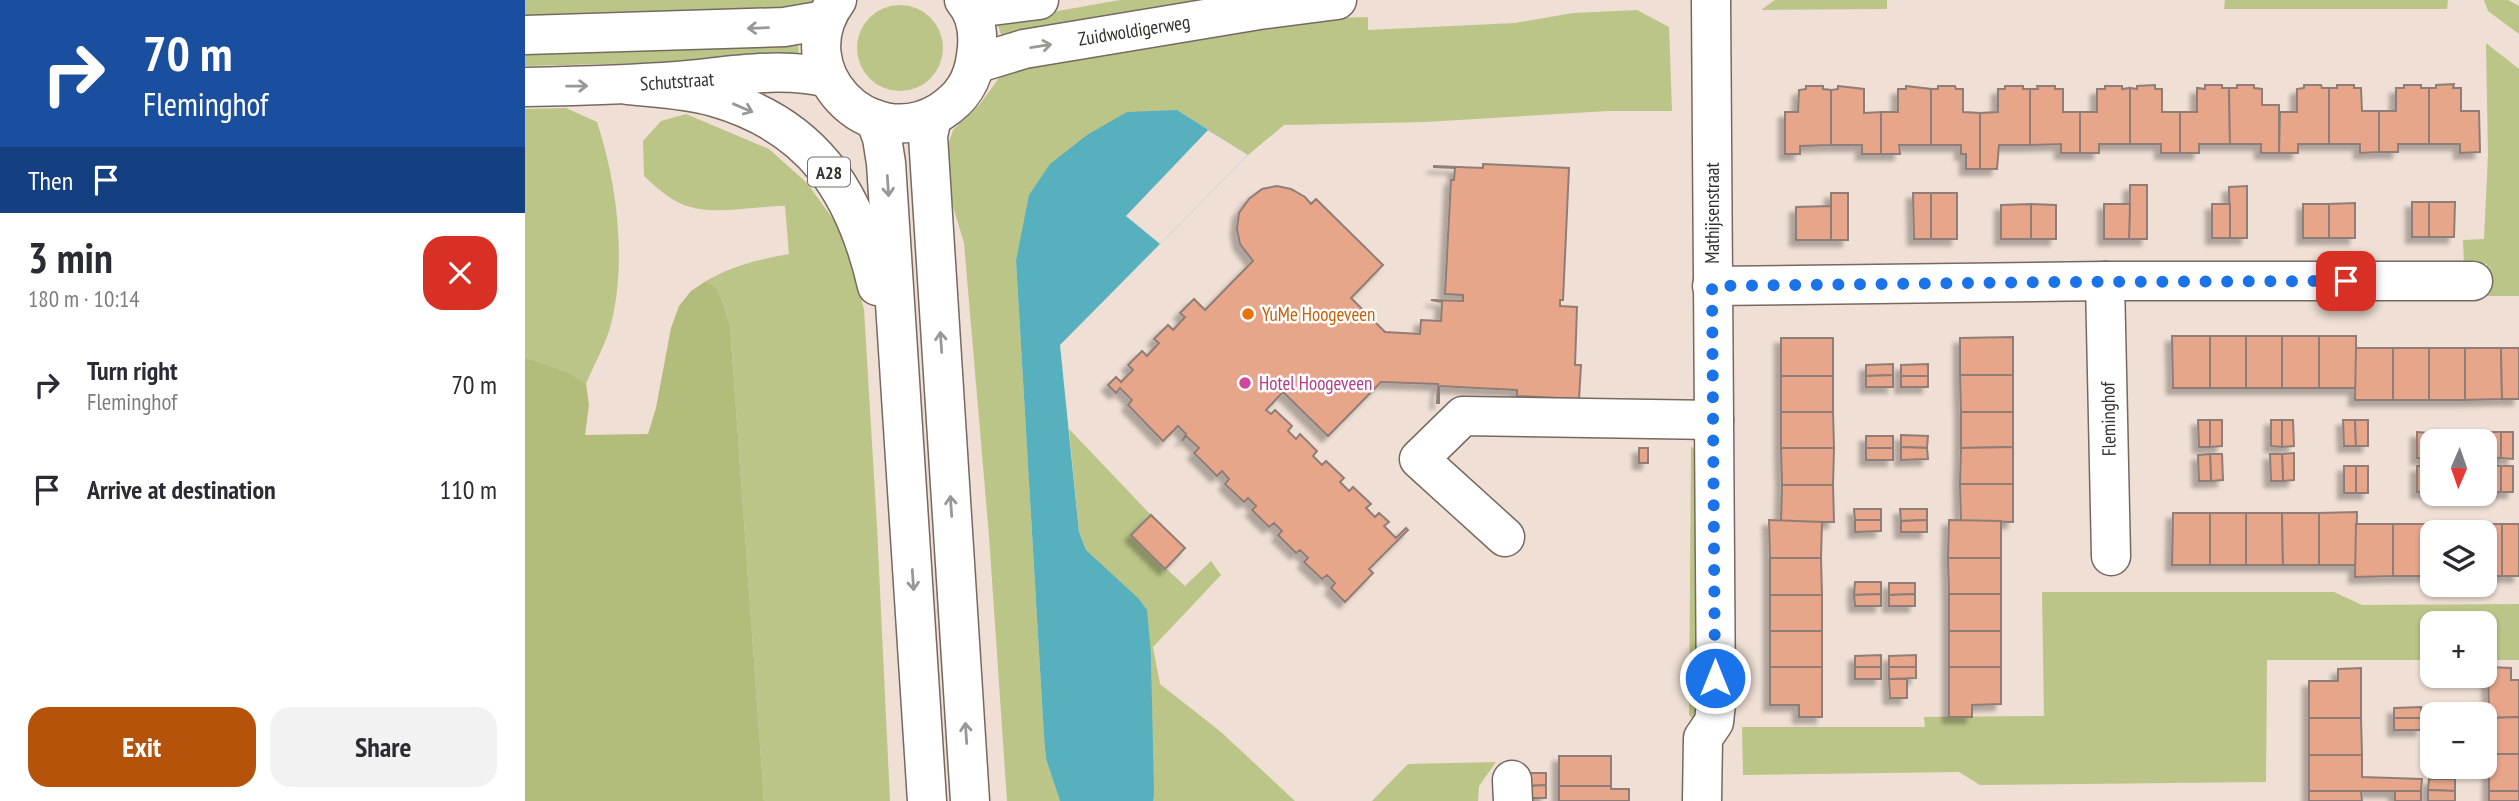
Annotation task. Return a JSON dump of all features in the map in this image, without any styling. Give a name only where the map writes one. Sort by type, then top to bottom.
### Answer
[{"type":"main road","points":[[966,2],[984,7],[1039,0]]},
{"type":"main road","name":"Zuidwoldigerweg","points":[[975,64],[1024,49],[1259,10],[1337,0]]},
{"type":"main road","name":"Mathijsenstraat","points":[[1702,801],[1703,738],[1714,722],[1716,703],[1711,0]]},
{"type":"main road","points":[[831,10],[822,33],[821,59],[828,78],[850,107],[875,119],[894,124],[914,123],[932,117],[947,107],[963,93],[972,78],[977,30],[966,2]]},
{"type":"main road","points":[[525,35],[783,27],[831,10]]},
{"type":"main road","name":"Schutstraat","points":[[525,87],[628,85],[783,73],[828,78]]},
{"type":"main road","name":"A28","points":[[628,85],[690,92],[733,103],[786,128],[809,148],[829,171],[859,224],[873,266],[900,386]]},
{"type":"main road","points":[[932,117],[928,136],[970,801]]},
{"type":"main road","name":"A28","points":[[875,119],[882,138],[886,163],[927,801]]},
{"type":"main road","points":[[1712,286],[2105,281],[2473,281]]},
{"type":"main road","name":"Fleminghof","points":[[2105,281],[2111,556]]},
{"type":"main road","points":[[1505,537],[1419,460],[1463,416],[1714,420]]},
{"type":"green space","points":[[525,0],[815,0],[796,16],[525,28]]},
{"type":"green space","points":[[1120,0],[1233,0],[1002,38],[997,22]]},
{"type":"green space","points":[[1775,0],[1887,0],[1887,9],[1761,10]]},
{"type":"green space","points":[[2225,0],[2448,0],[2447,9],[2224,9]]},
{"type":"green space","points":[[2484,0],[2508,0],[2519,6],[2519,34],[2488,11]]},
{"type":"green space","points":[[892,5],[908,5],[931,17],[940,31],[943,48],[940,65],[931,79],[908,91],[892,91],[876,84],[864,72],[857,56],[857,40],[864,24],[876,12]]},
{"type":"green space","points":[[1637,10],[1669,27],[1672,111],[1608,111],[1425,122],[1284,125],[1248,155],[1177,110],[1016,261],[1044,737],[1046,759],[1060,801],[1007,801],[989,536],[964,243],[941,166],[953,130],[980,104],[1005,70],[1300,19],[1368,17],[1368,30],[1515,23],[1573,13]]},
{"type":"green space","points":[[798,40],[799,59],[525,66],[525,48]]},
{"type":"green space","points":[[2486,43],[2519,69],[2519,296],[2486,296],[2487,264],[2464,264],[2463,240],[2484,239],[2488,155]]},
{"type":"green space","points":[[566,108],[597,122],[610,170],[619,248],[616,300],[609,332],[586,384],[570,373],[525,357],[525,109]]},
{"type":"green space","points":[[686,114],[769,149],[807,183],[843,233],[864,309],[890,801],[764,801],[730,325],[718,289],[706,281],[746,264],[789,254],[785,206],[725,210],[690,207],[671,198],[644,176],[643,141],[661,121]]},
{"type":"green space","points":[[706,281],[718,289],[730,325],[764,801],[525,801],[525,357],[570,373],[586,384],[589,405],[585,435],[648,434],[656,408],[671,328],[679,306],[691,291]]},
{"type":"green space","points":[[1069,429],[1151,515],[1131,536],[1185,586],[1211,561],[1221,575],[1153,647],[1160,684],[1221,732],[1295,801],[1153,801],[1151,653],[1101,565],[1086,550],[1079,532]]},
{"type":"green space","points":[[1691,446],[1697,452],[1702,714],[1696,722],[1689,715]]},
{"type":"green space","points":[[2042,592],[2334,592],[2362,605],[2519,604],[2519,660],[2497,660],[2497,611],[2420,611],[2420,660],[2267,660],[2266,782],[1980,785],[1959,772],[1743,775],[1742,727],[1925,727],[1924,717],[2044,716]]},
{"type":"green space","points":[[1496,762],[1479,786],[1478,801],[1372,801],[1408,764]]},
{"type":"water","points":[[1177,110],[1248,155],[1060,345],[1079,532],[1086,550],[1139,599],[1147,610],[1151,654],[1153,801],[1060,801],[1046,759],[1044,737],[1016,261],[1029,195],[1050,164],[1087,135],[1127,112]]},
{"type":"pier","points":[[1208,130],[1248,155],[1160,244],[1126,216]]},
{"type":"building","points":[[2454,84],[2453,88],[2461,88],[2461,111],[2479,111],[2480,152],[2460,153],[2460,144],[2429,144],[2429,88]]},
{"type":"building","points":[[2155,85],[2155,89],[2162,89],[2162,112],[2180,112],[2180,153],[2161,153],[2161,144],[2130,144],[2130,88]]},
{"type":"building","points":[[2205,85],[2222,85],[2222,88],[2229,88],[2230,144],[2199,144],[2199,153],[2180,153],[2180,112],[2197,112],[2197,88],[2205,89]]},
{"type":"building","points":[[2237,85],[2254,85],[2254,88],[2262,89],[2262,105],[2279,105],[2279,153],[2261,153],[2261,144],[2230,144],[2229,88],[2237,88]]},
{"type":"building","points":[[2304,85],[2329,88],[2329,144],[2298,144],[2298,153],[2279,153],[2280,112],[2297,112],[2297,89],[2304,88]]},
{"type":"building","points":[[2337,85],[2354,85],[2354,88],[2361,88],[2362,111],[2379,111],[2379,152],[2360,153],[2360,144],[2329,144],[2329,88],[2337,88]]},
{"type":"building","points":[[2404,85],[2429,88],[2429,144],[2398,144],[2398,152],[2379,152],[2379,111],[2396,111],[2396,88],[2404,88]]},
{"type":"building","points":[[1806,86],[1823,86],[1823,89],[1831,90],[1831,145],[1800,146],[1800,154],[1785,154],[1785,112],[1798,112],[1799,90],[1806,89]]},
{"type":"building","points":[[1838,86],[1864,89],[1864,113],[1881,112],[1881,154],[1862,154],[1862,145],[1831,145],[1831,90],[1838,89]]},
{"type":"building","points":[[1906,86],[1931,89],[1931,145],[1899,145],[1900,154],[1881,154],[1881,112],[1898,112],[1898,89],[1906,89]]},
{"type":"building","points":[[1938,86],[1963,89],[1963,112],[1980,113],[1980,169],[1966,169],[1966,154],[1961,154],[1961,145],[1931,145],[1931,89],[1938,89]]},
{"type":"building","points":[[2005,86],[2023,86],[2023,89],[2030,89],[2030,145],[1999,145],[1997,169],[1980,169],[1980,113],[1998,112],[1998,89],[2005,89]]},
{"type":"building","points":[[2037,86],[2063,89],[2063,112],[2080,112],[2080,153],[2061,153],[2061,144],[2030,145],[2030,89],[2038,89]]},
{"type":"building","points":[[2105,86],[2130,88],[2130,144],[2099,144],[2099,153],[2080,153],[2080,112],[2097,112],[2097,89],[2105,89]]},
{"type":"building","name":"Hotel Hoogeveen","points":[[1483,164],[1569,168],[1563,300],[1560,300],[1560,306],[1577,307],[1575,365],[1581,365],[1579,399],[1517,396],[1517,390],[1439,386],[1437,403],[1438,384],[1381,382],[1328,436],[1283,392],[1266,410],[1271,414],[1275,410],[1292,426],[1288,431],[1296,439],[1300,434],[1317,451],[1313,456],[1322,465],[1326,461],[1344,478],[1340,482],[1349,491],[1353,487],[1371,504],[1366,508],[1375,517],[1379,513],[1389,522],[1384,526],[1396,538],[1406,528],[1408,530],[1369,569],[1373,573],[1345,602],[1331,588],[1335,583],[1327,575],[1322,579],[1304,562],[1308,558],[1300,550],[1296,553],[1278,535],[1282,531],[1274,523],[1269,527],[1252,510],[1256,506],[1248,498],[1244,502],[1225,484],[1229,479],[1222,471],[1217,476],[1194,453],[1199,448],[1186,436],[1182,441],[1186,434],[1178,426],[1163,441],[1128,405],[1132,400],[1120,388],[1116,393],[1108,385],[1116,377],[1121,382],[1133,370],[1128,365],[1142,351],[1147,356],[1159,343],[1154,339],[1168,325],[1173,330],[1185,317],[1180,313],[1194,299],[1205,310],[1253,261],[1240,244],[1237,229],[1239,213],[1249,199],[1262,189],[1277,186],[1291,189],[1311,204],[1316,199],[1383,265],[1351,298],[1385,332],[1420,334],[1421,320],[1441,321],[1442,302],[1431,300],[1463,301],[1463,295],[1445,294],[1451,180],[1454,180],[1455,168],[1434,166],[1483,168]]},
{"type":"building","points":[[2130,185],[2147,185],[2147,239],[2129,239]]},
{"type":"building","points":[[2247,186],[2247,238],[2230,238],[2229,187]]},
{"type":"building","points":[[1831,193],[1848,193],[1848,240],[1831,240]]},
{"type":"building","points":[[1913,193],[1931,193],[1931,239],[1914,239]]},
{"type":"building","points":[[1931,193],[1957,193],[1957,239],[1931,239]]},
{"type":"building","points":[[2412,202],[2429,202],[2429,237],[2412,237]]},
{"type":"building","points":[[2429,202],[2455,202],[2454,237],[2429,237]]},
{"type":"building","points":[[2355,203],[2355,238],[2329,238],[2329,204]]},
{"type":"building","points":[[2031,204],[2031,239],[2001,239],[2001,205]]},
{"type":"building","points":[[2031,204],[2056,205],[2056,239],[2031,239]]},
{"type":"building","points":[[2104,204],[2130,204],[2129,239],[2104,239]]},
{"type":"building","points":[[2212,204],[2230,204],[2230,238],[2212,238]]},
{"type":"building","points":[[2303,204],[2329,204],[2329,238],[2303,238]]},
{"type":"building","points":[[1831,206],[1831,240],[1796,240],[1796,207]]},
{"type":"building","points":[[2172,336],[2210,336],[2210,388],[2173,388]]},
{"type":"building","points":[[2210,336],[2246,336],[2246,388],[2210,388]]},
{"type":"building","points":[[2246,336],[2282,336],[2282,388],[2246,388]]},
{"type":"building","points":[[2282,336],[2319,336],[2319,388],[2282,388]]},
{"type":"building","points":[[2319,336],[2356,336],[2356,388],[2319,388]]},
{"type":"building","points":[[2013,337],[2013,375],[1960,375],[1960,338]]},
{"type":"building","points":[[1781,338],[1833,338],[1833,376],[1781,376]]},
{"type":"building","points":[[2356,348],[2393,348],[2393,400],[2355,400]]},
{"type":"building","points":[[2393,348],[2429,348],[2429,400],[2393,400]]},
{"type":"building","points":[[2429,348],[2465,348],[2465,400],[2429,400]]},
{"type":"building","points":[[2465,348],[2501,348],[2502,399],[2465,400]]},
{"type":"building","points":[[2501,348],[2519,348],[2519,399],[2502,399]]},
{"type":"building","points":[[1893,364],[1893,375],[1866,376],[1866,365]]},
{"type":"building","points":[[1928,364],[1928,376],[1901,376],[1901,365]]},
{"type":"building","points":[[1893,375],[1893,387],[1866,387],[1866,376]]},
{"type":"building","points":[[1960,375],[2013,375],[2013,412],[1961,412]]},
{"type":"building","points":[[1781,376],[1833,376],[1833,412],[1781,412]]},
{"type":"building","points":[[1901,376],[1928,376],[1928,387],[1901,387]]},
{"type":"building","points":[[1781,412],[1833,412],[1834,448],[1781,448]]},
{"type":"building","points":[[1961,412],[2013,412],[2013,447],[1961,448]]},
{"type":"building","points":[[2198,420],[2210,420],[2210,447],[2199,447]]},
{"type":"building","points":[[2210,420],[2222,420],[2222,446],[2210,447]]},
{"type":"building","points":[[2271,420],[2282,420],[2282,447],[2271,446]]},
{"type":"building","points":[[2282,420],[2293,420],[2294,446],[2282,447]]},
{"type":"building","points":[[2343,420],[2355,420],[2356,446],[2344,446]]},
{"type":"building","points":[[2355,420],[2368,420],[2368,446],[2356,446]]},
{"type":"building","points":[[2417,432],[2420,432],[2420,458],[2417,458]]},
{"type":"building","points":[[2497,432],[2501,432],[2501,458],[2497,458]]},
{"type":"building","points":[[2501,432],[2513,432],[2513,459],[2501,458]]},
{"type":"building","points":[[1901,435],[1928,436],[1927,448],[1901,447]]},
{"type":"building","points":[[1866,436],[1893,436],[1893,448],[1866,448]]},
{"type":"building","points":[[1901,447],[1927,448],[1928,459],[1901,460]]},
{"type":"building","points":[[2013,447],[2013,484],[1960,484],[1961,448]]},
{"type":"building","points":[[1639,448],[1648,448],[1648,463],[1639,463]]},
{"type":"building","points":[[1781,448],[1834,448],[1833,485],[1782,485]]},
{"type":"building","points":[[1866,448],[1893,448],[1893,460],[1866,460]]},
{"type":"building","points":[[2294,453],[2294,480],[2283,481],[2282,454]]},
{"type":"building","points":[[2210,454],[2222,454],[2223,480],[2211,481]]},
{"type":"building","points":[[2210,454],[2211,481],[2199,481],[2198,455]]},
{"type":"building","points":[[2270,454],[2282,454],[2283,481],[2271,481]]},
{"type":"building","points":[[2344,466],[2356,466],[2356,493],[2344,493]]},
{"type":"building","points":[[2356,466],[2368,466],[2368,493],[2356,493]]},
{"type":"building","points":[[2417,466],[2420,466],[2420,492],[2417,492]]},
{"type":"building","points":[[2497,466],[2501,466],[2501,492],[2497,492]]},
{"type":"building","points":[[2501,466],[2513,466],[2513,492],[2501,492]]},
{"type":"building","points":[[1960,484],[2013,484],[2013,522],[1961,521]]},
{"type":"building","points":[[1782,485],[1833,485],[1834,522],[1781,522]]},
{"type":"building","points":[[1854,509],[1881,509],[1881,520],[1855,520]]},
{"type":"building","points":[[1900,509],[1927,509],[1927,520],[1901,521]]},
{"type":"building","points":[[2357,512],[2356,565],[2319,565],[2319,513]]},
{"type":"building","points":[[2173,513],[2210,513],[2210,565],[2172,565]]},
{"type":"building","points":[[2210,513],[2246,513],[2246,565],[2210,565]]},
{"type":"building","points":[[2246,513],[2282,513],[2283,565],[2246,565]]},
{"type":"building","points":[[2282,513],[2319,513],[2319,565],[2283,565]]},
{"type":"building","points":[[1151,515],[1185,548],[1165,569],[1131,535]]},
{"type":"building","points":[[1769,520],[1822,522],[1821,558],[1770,558]]},
{"type":"building","points":[[1855,520],[1881,520],[1881,531],[1855,532]]},
{"type":"building","points":[[1927,520],[1927,532],[1901,532],[1901,521]]},
{"type":"building","points":[[1949,520],[2001,521],[2001,558],[1948,558]]},
{"type":"building","points":[[2356,524],[2393,524],[2393,576],[2355,577]]},
{"type":"building","points":[[2393,524],[2420,524],[2420,576],[2393,576]]},
{"type":"building","points":[[2497,524],[2502,524],[2502,576],[2497,576]]},
{"type":"building","points":[[2502,524],[2519,524],[2519,576],[2502,576]]},
{"type":"building","points":[[1770,558],[1821,558],[1822,595],[1770,595]]},
{"type":"building","points":[[1948,558],[2001,558],[2001,594],[1949,594]]},
{"type":"building","points":[[1855,582],[1881,582],[1881,594],[1854,595]]},
{"type":"building","points":[[1889,583],[1915,583],[1915,594],[1889,595]]},
{"type":"building","points":[[1881,594],[1881,606],[1855,606],[1854,595]]},
{"type":"building","points":[[1915,594],[1915,606],[1889,606],[1889,595]]},
{"type":"building","points":[[1949,594],[2001,594],[2001,631],[1949,631]]},
{"type":"building","points":[[1770,595],[1822,595],[1822,631],[1770,631]]},
{"type":"building","points":[[1770,631],[1822,631],[1822,667],[1770,667]]},
{"type":"building","points":[[1949,631],[2001,631],[2001,667],[1949,667]]},
{"type":"building","points":[[1881,655],[1881,667],[1855,667],[1855,656]]},
{"type":"building","points":[[1916,655],[1916,667],[1889,667],[1889,656]]},
{"type":"building","points":[[1770,667],[1822,667],[1822,717],[1799,717],[1799,705],[1770,705]]},
{"type":"building","points":[[1855,667],[1881,667],[1881,679],[1855,679]]},
{"type":"building","points":[[1889,667],[1916,667],[1916,678],[1889,679]]},
{"type":"building","points":[[1949,667],[2001,667],[2001,704],[1972,705],[1972,717],[1949,717]]},
{"type":"building","points":[[2497,667],[2511,668],[2511,680],[2519,680],[2519,717],[2497,718],[2497,702],[2489,702],[2488,688],[2497,688]]},
{"type":"building","points":[[2361,668],[2361,718],[2309,718],[2309,681],[2338,681],[2338,669]]},
{"type":"building","points":[[1889,679],[1907,679],[1907,698],[1890,698]]},
{"type":"building","points":[[2420,707],[2420,718],[2394,718],[2394,708]]},
{"type":"building","points":[[2519,717],[2519,754],[2497,754],[2497,718]]},
{"type":"building","points":[[2309,718],[2361,718],[2362,755],[2309,755]]},
{"type":"building","points":[[2394,718],[2420,718],[2420,730],[2394,730]]},
{"type":"building","points":[[2497,754],[2519,754],[2519,791],[2489,791],[2489,779],[2497,779]]},
{"type":"building","points":[[2309,755],[2362,755],[2362,777],[2422,779],[2421,791],[2309,791]]},
{"type":"building","points":[[1559,756],[1611,756],[1611,786],[1559,786]]},
{"type":"building","points":[[1529,773],[1546,773],[1546,785],[1529,786]]},
{"type":"building","points":[[2429,779],[2455,779],[2455,791],[2428,790]]},
{"type":"building","points":[[1546,785],[1546,798],[1529,798],[1529,786]]},
{"type":"building","points":[[1559,786],[1611,786],[1611,789],[1629,789],[1629,801],[1559,801]]},
{"type":"building","points":[[2428,790],[2455,791],[2455,801],[2428,801]]},
{"type":"building","points":[[2309,791],[2361,791],[2362,801],[2309,801]]},
{"type":"building","points":[[2395,791],[2421,791],[2421,801],[2395,801]]},
{"type":"building","points":[[2489,791],[2519,791],[2519,801],[2489,801]]},
{"type":"place","name":"YuMe Hoogeveen","points":[[1248,314]]},
{"type":"place","name":"Hotel Hoogeveen","points":[[1245,383]]},
{"type":"route","points":[[1715,678],[1712,286],[2346,281]]}]
